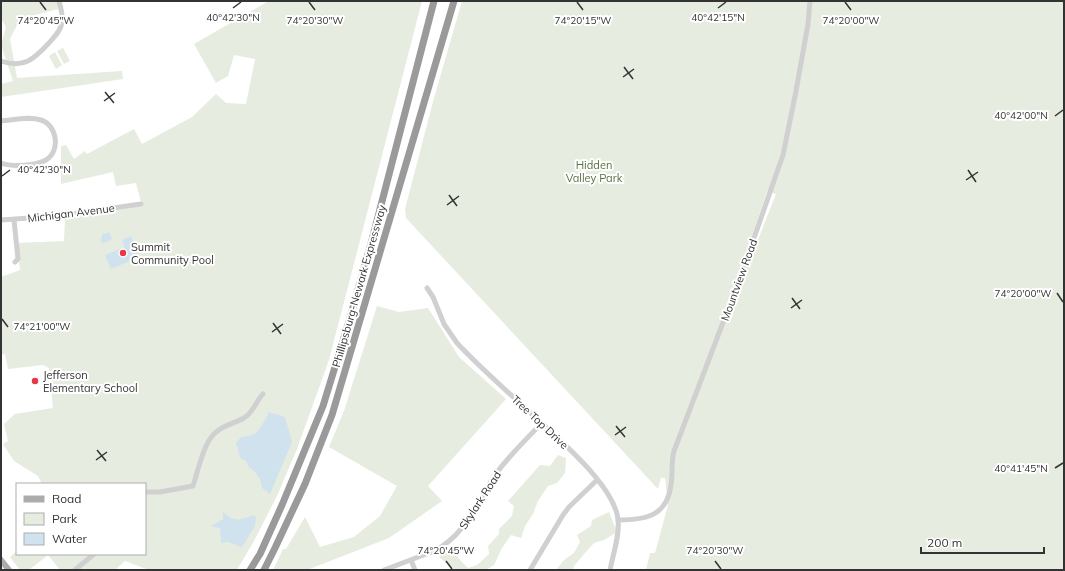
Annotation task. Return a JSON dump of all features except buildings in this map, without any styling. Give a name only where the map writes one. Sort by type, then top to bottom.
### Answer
[{"type":"highway","name":"Phillipsburg-Newark Expressway","points":[[250,570],[260,554],[282,505],[322,406],[350,318],[370,248],[434,1]]},
{"type":"highway","name":"Phillipsburg-Newark Expressway","points":[[264,570],[305,484],[332,415],[353,349],[454,1]]},
{"type":"main road","points":[[1,560],[9,570]]},
{"type":"street","points":[[1,61],[10,64],[20,64],[36,56],[59,30],[62,23],[59,1]]},
{"type":"street","name":"Mountview Road","points":[[618,520],[644,517],[657,513],[667,500],[671,486],[674,451],[740,278],[783,155],[804,47],[810,1]]},
{"type":"street","points":[[1,121],[20,119],[42,120],[52,128],[56,142],[52,154],[46,160],[21,166],[1,163]]},
{"type":"street","name":"Michigan Avenue","points":[[1,220],[58,216],[141,204]]},
{"type":"street","points":[[14,220],[18,259],[16,262]]},
{"type":"street","name":"Tree Top Drive","points":[[427,288],[433,297],[444,324],[457,343],[583,463],[610,498],[618,520],[610,570]]},
{"type":"street","points":[[146,492],[160,492],[193,486],[204,450],[212,435],[222,426],[243,418],[249,414],[263,394]]},
{"type":"street","name":"Skylark Road","points":[[384,570],[441,547],[457,535],[472,515],[499,470],[542,423]]},
{"type":"street","points":[[530,570],[563,515],[569,507],[597,480]]},
{"type":"street","points":[[75,570],[93,555]]},
{"type":"street","points":[[411,560],[415,570]]},
{"type":"green space","points":[[1,1],[57,1],[62,8],[20,19],[10,39],[17,78],[122,71],[123,79],[1,97],[1,84],[13,81],[1,45],[6,27],[1,18]]},
{"type":"green space","points":[[422,1],[329,360],[297,449],[277,496],[237,570],[149,570],[125,561],[115,570],[60,570],[48,555],[146,555],[146,483],[42,483],[38,476],[14,461],[3,444],[8,441],[4,424],[15,414],[53,408],[49,368],[43,365],[8,369],[5,354],[1,355],[1,277],[20,270],[17,243],[64,241],[65,219],[142,206],[136,183],[116,186],[113,172],[61,184],[61,146],[66,145],[74,159],[85,151],[87,154],[134,129],[142,144],[192,117],[216,94],[226,103],[246,104],[255,59],[234,55],[228,76],[216,83],[194,44],[267,2]]},
{"type":"green space","name":"Hidden Valley Park","points":[[462,1],[1064,1],[1064,570],[646,570],[650,553],[655,553],[668,505],[665,478],[661,478],[658,489],[406,218],[405,209],[434,98]],"holes":[[[767,192],[776,194],[739,288],[734,288]]]},
{"type":"green space","points":[[63,48],[70,61],[64,64],[57,51]]},
{"type":"green space","points":[[55,52],[62,65],[56,69],[49,56]]},
{"type":"green space","points":[[377,306],[399,312],[428,308],[459,357],[506,399],[428,486],[442,501],[389,538],[307,570],[273,570],[283,549],[286,549],[305,517],[320,547],[354,537],[380,516],[397,486],[329,447],[344,411]]},
{"type":"green space","points":[[558,455],[566,458],[565,473],[557,483],[548,486],[525,526],[521,538],[511,535],[502,548],[494,565],[486,570],[455,570],[439,557],[450,547],[468,568],[477,565],[489,554],[488,546],[499,534],[499,529],[512,516],[514,506],[508,501],[540,465],[550,466]]},
{"type":"green space","points":[[609,512],[617,532],[604,540],[594,543],[574,566],[573,570],[556,570],[564,560],[574,553],[580,542],[577,535],[591,526],[592,520]]},
{"type":"green space","points":[[16,552],[16,555],[48,555],[29,570],[20,570],[10,557]]},
{"type":"water","points":[[109,232],[112,239],[102,244],[101,239],[103,233],[106,234]]},
{"type":"water","name":"Summit Community Pool","points":[[131,236],[139,257],[111,269],[105,255],[125,247],[122,240]]},
{"type":"water","points":[[268,412],[285,417],[292,442],[270,494],[262,488],[260,479],[249,467],[246,461],[240,458],[236,444],[242,437],[252,435],[257,432],[267,418]]},
{"type":"water","points":[[223,512],[230,518],[237,520],[253,515],[256,517],[255,526],[242,547],[228,542],[221,543],[220,528],[211,526],[223,519]]},
{"type":"place","name":"Summit Community Pool","points":[[123,253]]},
{"type":"place","name":"Jefferson Elementary School","points":[[35,381]]}]
